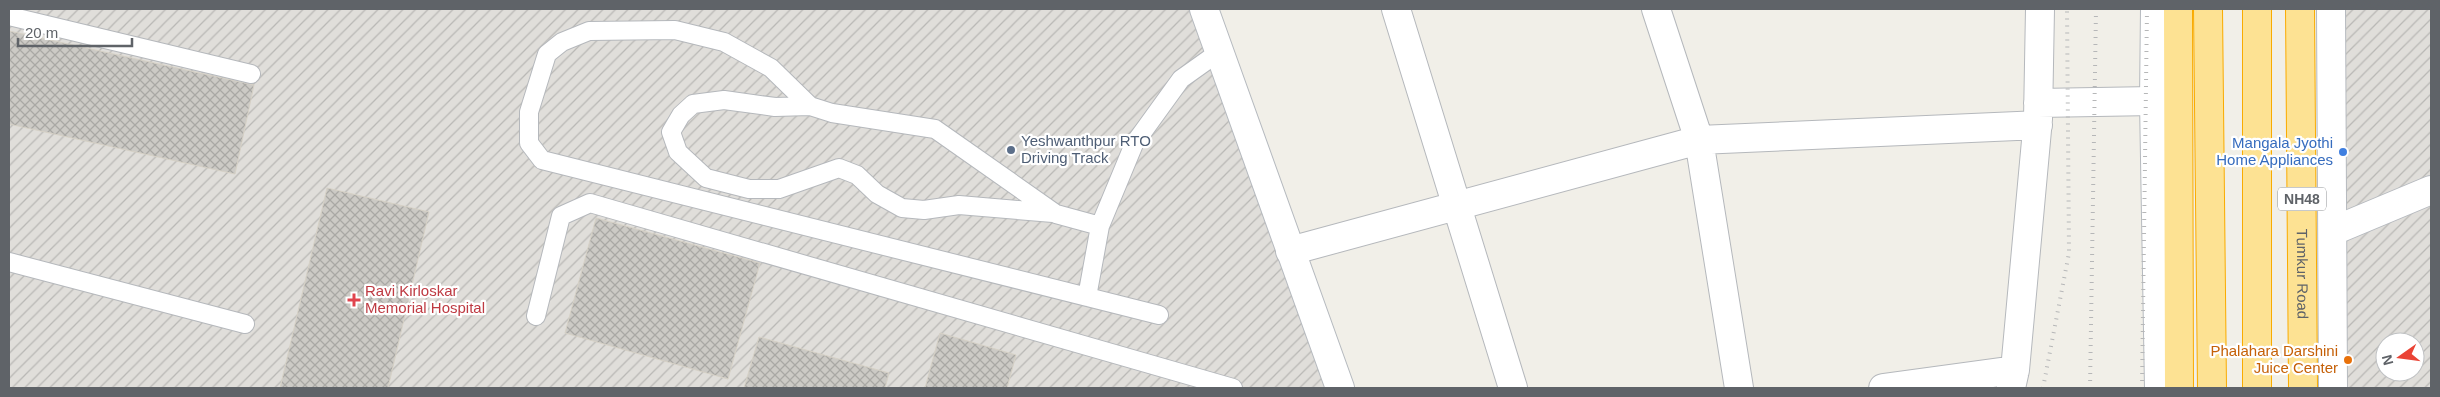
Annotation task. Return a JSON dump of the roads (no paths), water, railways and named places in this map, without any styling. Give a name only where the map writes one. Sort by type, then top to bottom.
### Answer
[{"type":"highway","points":[[2178,9],[2179,388]]},
{"type":"highway","points":[[2208,9],[2212,388]]},
{"type":"highway","points":[[2257,9],[2257,388]]},
{"type":"highway","name":"Tumkur Road","points":[[2300,9],[2304,388]]},
{"type":"street","points":[[1204,9],[1340,388]]},
{"type":"street","points":[[1396,9],[1455,207],[1513,388]]},
{"type":"street","points":[[1656,9],[1699,140],[1739,388]]},
{"type":"street","points":[[1883,388],[2013,379],[2038,114],[2040,9]]},
{"type":"street","points":[[2155,9],[2154,101],[2159,388]]},
{"type":"street","points":[[2331,9],[2334,388]]},
{"type":"street","points":[[1290,252],[1699,140],[2038,114],[2154,101]]},
{"type":"street","points":[[2333,231],[2431,190]]},
{"type":"lane","points":[[9,16],[251,74]]},
{"type":"lane","points":[[810,106],[772,68],[724,42],[675,30],[589,31],[562,42],[547,54],[529,112],[530,143],[542,160],[1159,315]]},
{"type":"lane","points":[[1087,297],[1100,226],[1134,144],[1182,79],[1219,52]]},
{"type":"lane","points":[[1056,214],[935,129],[832,113],[810,106],[775,107],[724,100],[693,104],[680,115],[671,132],[678,152],[706,178],[749,189],[779,188],[839,168],[857,175],[877,194],[902,208],[924,210],[959,205],[976,206],[1056,214],[1100,226]]},
{"type":"lane","points":[[536,316],[561,216],[590,204],[1233,388]]},
{"type":"lane","points":[[9,262],[245,324]]},
{"type":"railway","points":[[2043,388],[2069,253],[2067,9]]},
{"type":"railway","points":[[2090,388],[2096,9]]},
{"type":"railway","points":[[2142,388],[2147,9]]},
{"type":"place","name":"Yeshwanthpur RTO Driving Track","points":[[1011,150]]},
{"type":"place","name":"Mangala Jyothi Home Appliances","points":[[2343,152]]},
{"type":"place","name":"Ravi Kirloskar Memorial Hospital","points":[[354,300]]},
{"type":"place","name":"Phalahara Darshini Juice Center","points":[[2348,360]]}]
